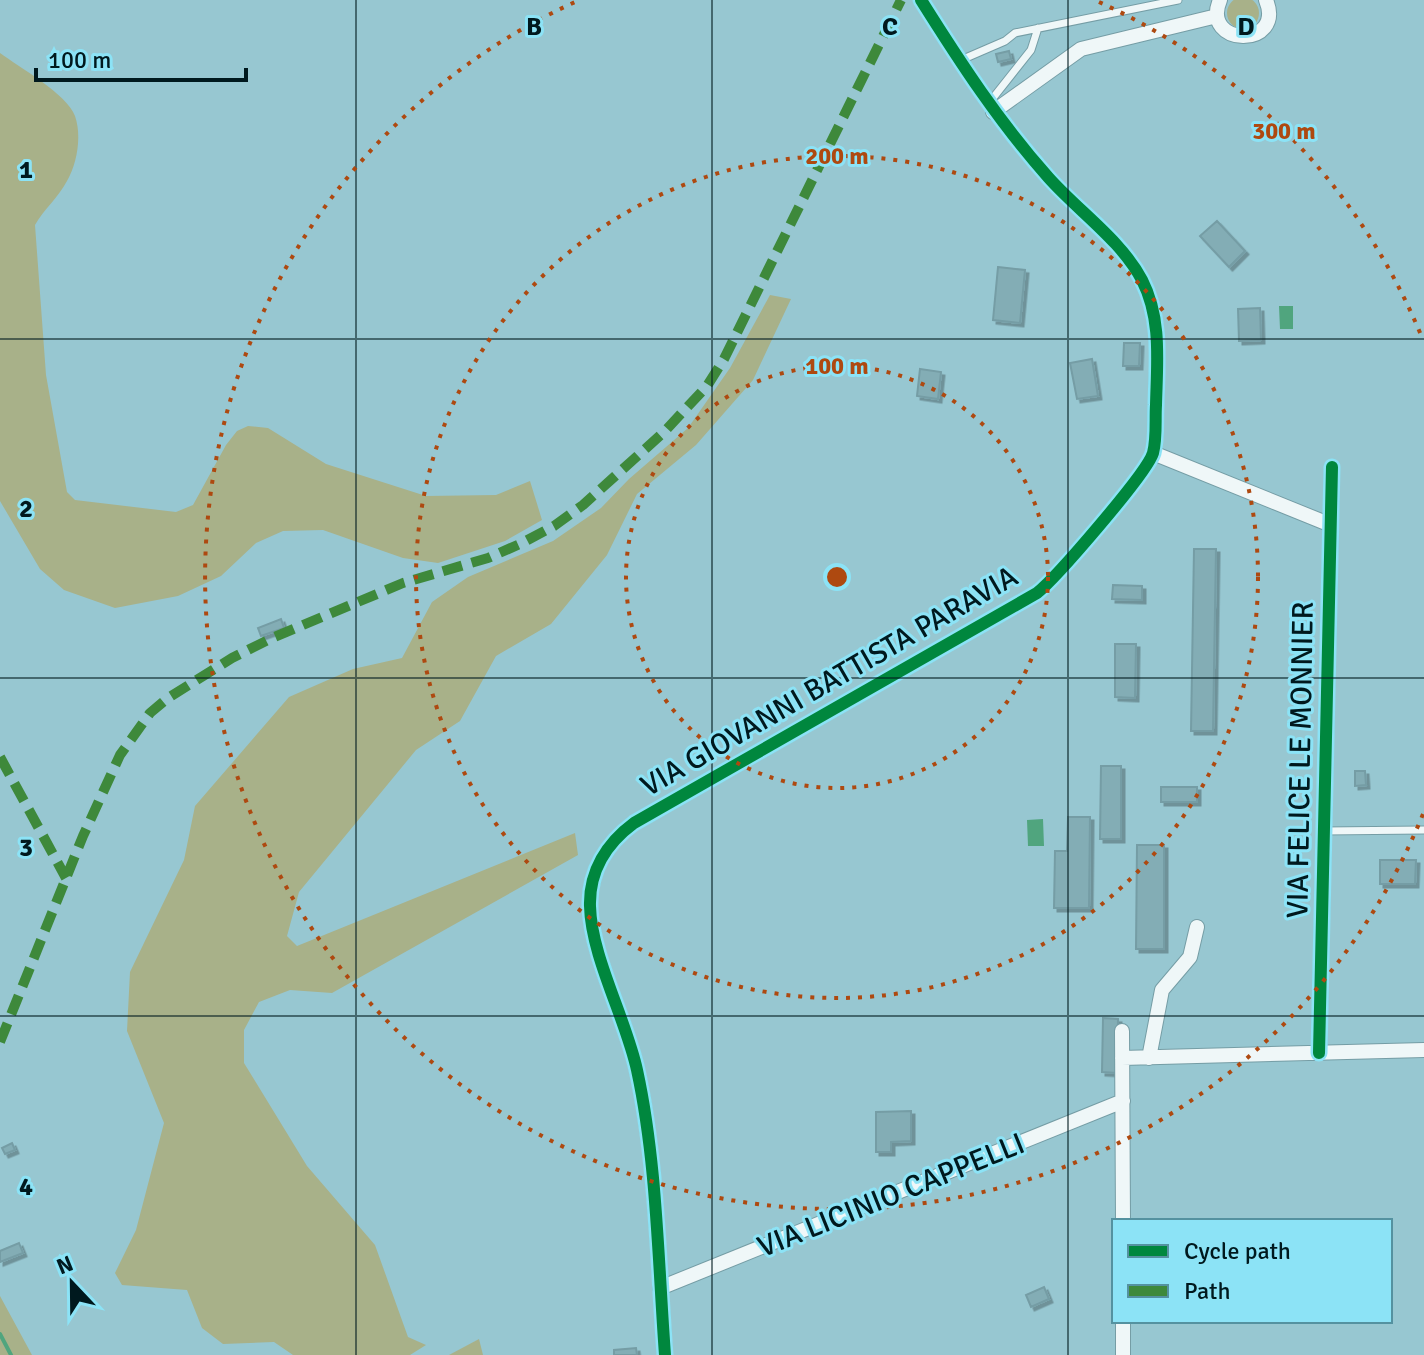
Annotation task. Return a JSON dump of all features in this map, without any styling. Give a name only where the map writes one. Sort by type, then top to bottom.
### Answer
[{"type":"street","points":[[921,0],[990,108],[1049,178],[1121,251],[1141,278],[1155,315],[1158,339],[1153,453],[1331,525]]},
{"type":"street","points":[[1220,0],[1217,16],[1221,26],[1228,33],[1248,37],[1265,26],[1269,17],[1266,0]]},
{"type":"street","points":[[990,108],[1044,77],[1069,55],[1081,49],[1217,16]]},
{"type":"street","name":"VIA GIOVANNI BATTISTA PARAVIA","points":[[665,1355],[643,1101],[628,1037],[602,963],[590,908],[592,882],[604,854],[621,832],[634,823],[1037,593],[1054,579],[1153,453]]},
{"type":"street","name":"VIA FELICE LE MONNIER","points":[[1319,1053],[1332,467]]},
{"type":"street","points":[[1149,1058],[1162,990],[1190,957],[1197,927]]},
{"type":"street","points":[[1122,1031],[1123,1219]]},
{"type":"street","points":[[1122,1058],[1424,1050]]},
{"type":"street","name":"VIA LICINIO CAPPELLI","points":[[660,1288],[1123,1101]]},
{"type":"street","points":[[1123,1323],[1123,1355]]},
{"type":"lane","points":[[959,61],[1005,41],[1015,33],[1178,0]]},
{"type":"lane","points":[[990,108],[1031,50],[1038,28]]},
{"type":"lane","points":[[1324,831],[1424,830]]},
{"type":"shaded area","points":[[1237,-1],[1249,-1],[1259,13],[1254,24],[1243,29],[1232,24],[1227,13]]},
{"type":"shaded area","points":[[0,53],[63,99],[77,124],[77,150],[71,174],[35,225],[46,375],[67,492],[75,500],[176,512],[193,505],[226,445],[237,431],[248,426],[268,428],[326,464],[426,496],[496,495],[530,481],[542,520],[505,541],[438,563],[403,558],[323,530],[283,531],[256,543],[221,576],[178,596],[115,608],[64,590],[40,569],[0,501]]},
{"type":"shaded area","points":[[770,295],[791,299],[753,380],[696,445],[637,494],[607,555],[551,624],[496,656],[460,721],[416,750],[299,892],[287,936],[297,946],[575,833],[578,855],[332,993],[290,990],[259,1002],[244,1030],[244,1063],[307,1166],[375,1245],[408,1337],[426,1345],[410,1355],[293,1355],[274,1342],[223,1344],[202,1328],[187,1290],[122,1285],[115,1273],[136,1230],[164,1123],[127,1031],[130,972],[184,860],[195,806],[289,697],[353,669],[402,658],[432,602],[468,577],[553,541],[601,508],[688,428],[730,368]]},
{"type":"shaded area","points":[[1279,306],[1293,306],[1293,329],[1280,329]]},
{"type":"shaded area","points":[[1043,819],[1044,846],[1028,846],[1027,820]]},
{"type":"shaded area","points":[[0,1296],[32,1355],[0,1355]]},
{"type":"shaded area","points":[[479,1339],[483,1355],[449,1355]]},
{"type":"building","points":[[1009,51],[1011,59],[998,62],[996,54]]},
{"type":"building","points":[[1217,221],[1245,251],[1229,267],[1200,236]]},
{"type":"building","points":[[998,267],[1025,270],[1020,323],[993,320]]},
{"type":"building","points":[[1260,308],[1261,340],[1239,341],[1238,309]]},
{"type":"building","points":[[1124,343],[1140,343],[1139,366],[1123,366]]},
{"type":"building","points":[[1092,359],[1098,396],[1077,399],[1070,363]]},
{"type":"building","points":[[920,369],[941,372],[938,399],[917,396]]},
{"type":"building","points":[[1194,549],[1216,549],[1213,731],[1191,731]]},
{"type":"building","points":[[1113,585],[1142,586],[1142,600],[1112,599]]},
{"type":"building","points":[[281,619],[284,628],[261,636],[258,628]]},
{"type":"building","points":[[1115,644],[1136,644],[1135,698],[1115,697]]},
{"type":"building","points":[[1101,766],[1121,766],[1121,839],[1100,839]]},
{"type":"building","points":[[1355,771],[1365,771],[1366,785],[1355,786]]},
{"type":"building","points":[[1161,787],[1197,787],[1197,802],[1161,802]]},
{"type":"building","points":[[1068,817],[1090,817],[1089,908],[1054,908],[1055,851],[1067,851]]},
{"type":"building","points":[[1137,845],[1164,845],[1164,949],[1136,949]]},
{"type":"building","points":[[1380,860],[1416,860],[1415,884],[1380,884]]},
{"type":"building","points":[[1103,1018],[1118,1019],[1117,1073],[1102,1072]]},
{"type":"building","points":[[911,1111],[911,1141],[891,1142],[891,1152],[876,1152],[876,1112]]},
{"type":"building","points":[[12,1143],[15,1150],[5,1154],[2,1148]]},
{"type":"building","points":[[19,1243],[23,1253],[0,1262],[0,1251]]},
{"type":"building","points":[[1044,1287],[1049,1299],[1031,1307],[1026,1295]]},
{"type":"building","points":[[636,1348],[637,1355],[614,1355],[614,1350]]},
{"type":"waterway","points":[[0,1334],[11,1355]]},
{"type":"marked path","points":[[0,1042],[83,836],[120,755],[150,713],[168,698],[232,658],[272,638],[403,583],[488,558],[554,526],[583,505],[664,432],[707,386],[724,359],[901,0]]},
{"type":"marked path","points":[[0,757],[66,878]]},
{"type":"cycle path","points":[[665,1355],[649,1140],[632,1050],[596,946],[590,906],[596,870],[616,839],[634,823],[1037,593],[1119,502],[1153,453],[1157,341],[1153,310],[1142,280],[1123,252],[1060,190],[1013,135],[965,69],[921,0]]},
{"type":"cycle path","points":[[1319,1053],[1332,467]]}]
